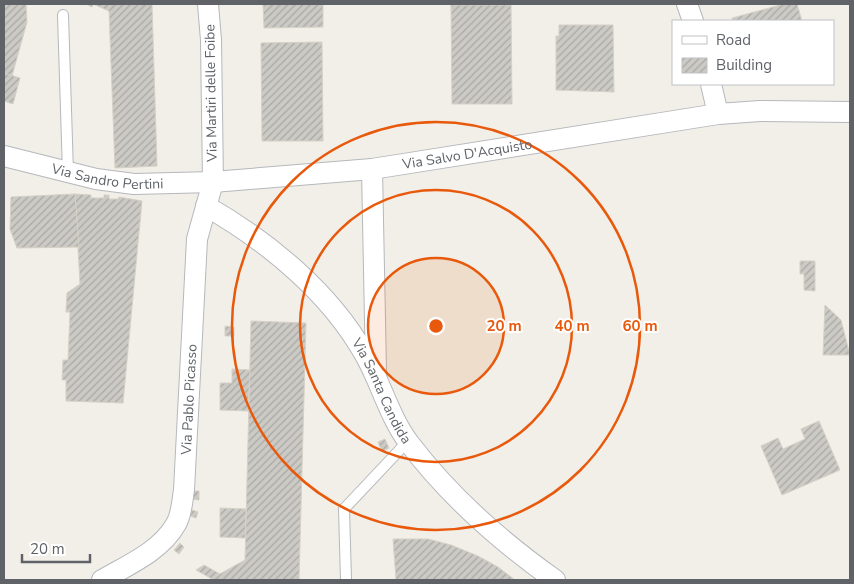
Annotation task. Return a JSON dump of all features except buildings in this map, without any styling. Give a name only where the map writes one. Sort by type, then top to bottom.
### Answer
[{"type":"street","name":"Via Martiri delle Foibe","points":[[208,4],[211,40],[213,182]]},
{"type":"street","points":[[687,4],[693,20]]},
{"type":"street","points":[[711,85],[718,114]]},
{"type":"street","name":"Via Salvo D'Acquisto","points":[[213,182],[372,168],[718,114],[783,110],[850,112]]},
{"type":"street","name":"Via Sandro Pertini","points":[[4,156],[68,173],[134,184],[213,182]]},
{"type":"street","points":[[372,168],[376,380]]},
{"type":"street","name":"Via Pablo Picasso","points":[[102,580],[158,546],[177,522],[181,510],[184,490],[197,239],[213,182]]},
{"type":"street","name":"Via Santa Candida","points":[[206,206],[223,215],[278,255],[307,280],[328,302],[350,329],[366,357],[388,406],[408,441],[453,494],[489,530],[555,580]]},
{"type":"lane","points":[[63,15],[68,173]]},
{"type":"lane","points":[[346,580],[344,509],[408,441]]}]
